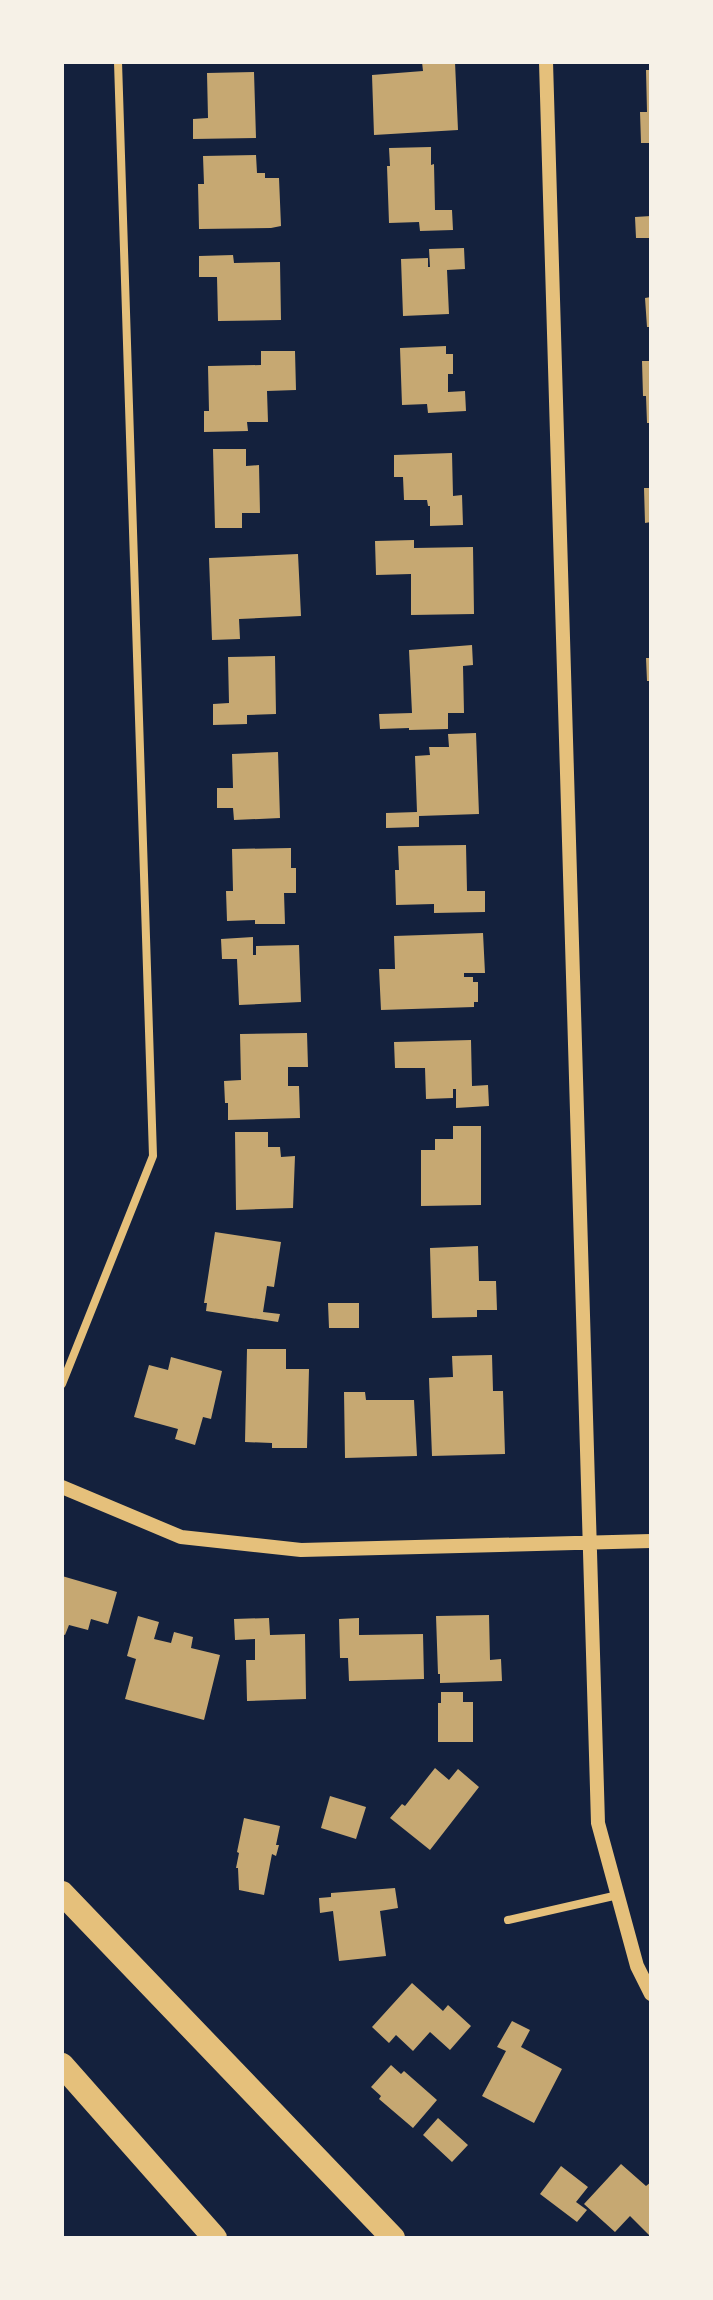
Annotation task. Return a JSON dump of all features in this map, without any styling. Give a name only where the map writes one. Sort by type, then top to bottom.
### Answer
[{"type":"highway","points":[[62,1893],[393,2238]]},
{"type":"highway","points":[[201,2038],[376,2238]]},
{"type":"highway","points":[[62,2065],[215,2238]]},
{"type":"street","points":[[62,1384],[153,1156],[118,62]]},
{"type":"street","points":[[546,62],[598,1823],[637,1966],[651,1994]]},
{"type":"street","points":[[62,1487],[181,1537],[301,1550],[651,1541]]},
{"type":"street","points":[[508,1920],[618,1895]]},
{"type":"building","points":[[422,62],[455,62],[458,130],[374,135],[372,75],[423,71]]},
{"type":"building","points":[[646,70],[651,70],[651,143],[641,143],[640,112],[647,112]]},
{"type":"building","points":[[254,72],[256,138],[193,139],[193,119],[208,118],[207,73]]},
{"type":"building","points":[[431,147],[435,210],[452,210],[453,230],[420,231],[419,222],[389,223],[389,148]]},
{"type":"building","points":[[256,155],[257,173],[265,173],[265,178],[279,178],[281,226],[199,229],[198,184],[204,184],[203,156]]},
{"type":"building","points":[[651,216],[651,238],[636,238],[635,217]]},
{"type":"building","points":[[464,248],[465,269],[447,270],[449,314],[403,316],[401,259],[428,258],[430,267],[429,249]]},
{"type":"building","points":[[233,255],[234,263],[280,262],[281,320],[218,321],[217,277],[199,277],[199,256]]},
{"type":"building","points":[[651,297],[651,327],[647,327],[645,298]]},
{"type":"building","points":[[446,346],[446,354],[453,354],[453,374],[448,374],[448,392],[465,391],[466,411],[428,413],[427,404],[402,405],[400,348]]},
{"type":"building","points":[[261,351],[295,351],[296,390],[267,391],[268,422],[247,422],[248,431],[204,432],[204,411],[209,411],[208,366],[261,365]]},
{"type":"building","points":[[642,361],[651,361],[651,423],[647,423],[646,396],[643,396]]},
{"type":"building","points":[[213,449],[246,449],[246,466],[259,465],[260,513],[242,513],[242,528],[215,528]]},
{"type":"building","points":[[452,453],[453,496],[462,495],[463,525],[430,526],[427,500],[404,500],[403,477],[394,477],[394,455]]},
{"type":"building","points":[[644,488],[651,488],[651,522],[645,523]]},
{"type":"building","points":[[414,540],[414,548],[473,547],[474,614],[411,615],[411,574],[376,575],[375,541]]},
{"type":"building","points":[[298,554],[301,616],[239,619],[240,639],[212,640],[209,558]]},
{"type":"building","points":[[472,645],[473,665],[463,666],[464,713],[448,713],[448,729],[380,729],[379,714],[412,713],[409,650]]},
{"type":"building","points":[[275,656],[276,714],[247,715],[247,724],[213,725],[213,704],[229,703],[228,657]]},
{"type":"building","points":[[646,658],[651,658],[651,681],[647,681]]},
{"type":"building","points":[[476,733],[479,814],[419,816],[419,827],[386,828],[386,813],[417,812],[415,756],[430,755],[429,747],[449,747],[448,734]]},
{"type":"building","points":[[278,752],[280,818],[234,820],[233,808],[217,808],[217,788],[233,788],[232,754]]},
{"type":"building","points":[[466,845],[467,891],[485,891],[485,912],[434,913],[434,904],[396,905],[398,846]]},
{"type":"building","points":[[291,848],[291,868],[296,868],[296,893],[284,893],[285,924],[255,924],[255,920],[227,921],[226,891],[233,891],[232,849]]},
{"type":"building","points":[[483,933],[485,973],[464,973],[464,977],[473,977],[473,982],[478,982],[478,1002],[474,1002],[474,1007],[381,1010],[379,969],[395,969],[394,936]]},
{"type":"building","points":[[253,937],[253,955],[256,955],[256,946],[299,945],[301,1002],[239,1005],[237,959],[222,959],[221,939]]},
{"type":"building","points":[[307,1033],[308,1067],[288,1067],[288,1086],[299,1086],[300,1118],[228,1120],[224,1081],[241,1080],[240,1034]]},
{"type":"building","points":[[471,1040],[472,1086],[488,1085],[489,1106],[456,1108],[456,1089],[453,1089],[453,1098],[426,1099],[425,1068],[395,1068],[394,1042]]},
{"type":"building","points":[[453,1126],[481,1126],[481,1205],[421,1206],[421,1150],[435,1150],[435,1139],[453,1139]]},
{"type":"building","points":[[235,1132],[268,1132],[268,1147],[280,1147],[281,1157],[295,1156],[293,1208],[236,1210]]},
{"type":"building","points":[[215,1232],[281,1242],[274,1287],[267,1286],[263,1312],[280,1314],[278,1322],[206,1311],[207,1303],[204,1303]]},
{"type":"building","points":[[478,1246],[479,1281],[496,1281],[497,1310],[477,1310],[477,1317],[432,1318],[430,1248]]},
{"type":"building","points":[[328,1303],[359,1303],[359,1328],[329,1328]]},
{"type":"building","points":[[247,1349],[286,1349],[286,1369],[309,1369],[307,1448],[272,1448],[272,1443],[245,1442]]},
{"type":"building","points":[[492,1355],[493,1391],[503,1391],[505,1454],[432,1456],[429,1378],[453,1377],[452,1356]]},
{"type":"building","points":[[171,1357],[222,1371],[211,1419],[203,1417],[195,1445],[175,1439],[178,1429],[134,1417],[149,1365],[168,1370]]},
{"type":"building","points":[[344,1392],[365,1392],[366,1400],[414,1400],[417,1456],[345,1458]]},
{"type":"building","points":[[62,1576],[117,1592],[108,1624],[91,1619],[88,1630],[69,1625],[65,1635],[62,1634]]},
{"type":"building","points":[[489,1615],[490,1660],[501,1659],[502,1681],[440,1683],[436,1616]]},
{"type":"building","points":[[138,1616],[159,1622],[154,1639],[171,1643],[174,1632],[193,1637],[191,1648],[220,1655],[204,1720],[125,1699],[136,1659],[127,1656]]},
{"type":"building","points":[[269,1618],[270,1635],[305,1634],[306,1699],[247,1701],[246,1660],[255,1660],[255,1639],[235,1640],[234,1619]]},
{"type":"building","points":[[359,1618],[359,1635],[423,1634],[424,1679],[349,1681],[348,1658],[340,1658],[339,1619]]},
{"type":"building","points":[[441,1692],[463,1692],[463,1702],[473,1702],[473,1742],[438,1742]]},
{"type":"building","points":[[435,1768],[449,1780],[458,1769],[479,1787],[430,1850],[390,1818],[402,1804],[405,1806]]},
{"type":"building","points":[[330,1796],[366,1807],[356,1839],[321,1828]]},
{"type":"building","points":[[244,1818],[280,1826],[276,1845],[279,1845],[276,1856],[272,1854],[264,1895],[239,1890],[237,1852]]},
{"type":"building","points":[[395,1888],[398,1908],[380,1911],[386,1956],[339,1961],[333,1911],[320,1913],[319,1898],[331,1897],[331,1893]]},
{"type":"building","points":[[412,1983],[443,2011],[448,2005],[471,2026],[450,2050],[430,2032],[413,2051],[396,2035],[389,2043],[372,2027]]},
{"type":"building","points":[[512,2021],[530,2030],[521,2047],[562,2069],[534,2123],[482,2096],[506,2051],[497,2047]]},
{"type":"building","points":[[391,2065],[401,2074],[404,2071],[437,2100],[413,2128],[379,2099],[381,2096],[371,2087]]},
{"type":"building","points":[[438,2118],[468,2145],[452,2162],[423,2135]]},
{"type":"building","points":[[621,2164],[646,2186],[651,2182],[651,2237],[630,2216],[615,2232],[584,2204]]},
{"type":"building","points":[[561,2166],[588,2187],[576,2202],[587,2210],[577,2222],[540,2194]]}]
